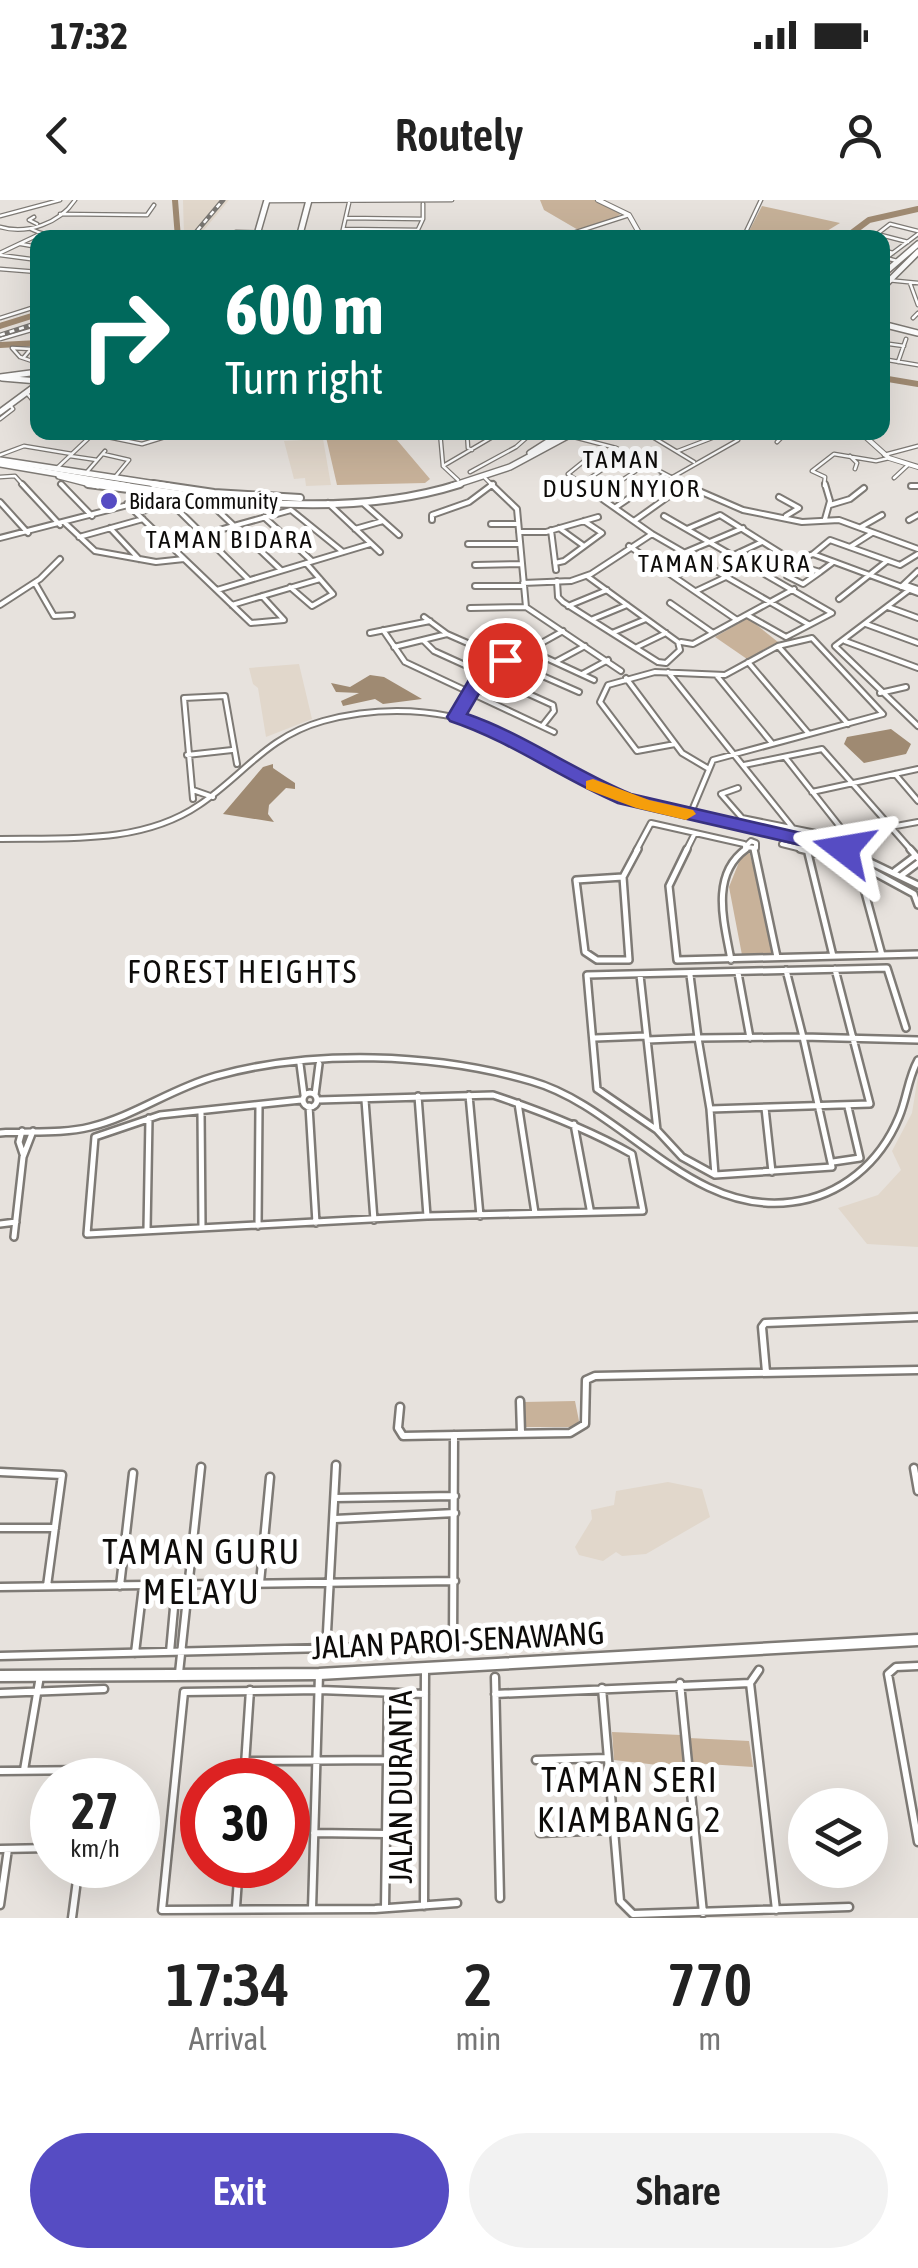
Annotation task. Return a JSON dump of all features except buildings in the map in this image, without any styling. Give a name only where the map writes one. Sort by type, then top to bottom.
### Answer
[{"type":"highway","points":[[258,230],[267,200]]},
{"type":"highway","points":[[300,230],[309,201]]},
{"type":"highway","points":[[890,328],[918,335]]},
{"type":"highway","points":[[0,378],[30,378]]},
{"type":"highway","points":[[0,413],[22,392],[22,382],[16,379]]},
{"type":"highway","points":[[0,413],[30,383]]},
{"type":"main road","points":[[890,271],[918,244]]},
{"type":"main road","points":[[890,274],[918,252]]},
{"type":"main road","points":[[0,378],[30,378]]},
{"type":"main road","points":[[0,461],[152,487],[251,499],[300,498],[408,490],[458,480],[502,466],[552,440]]},
{"type":"main road","points":[[0,461],[165,499],[331,501],[401,496],[485,478],[553,440]]},
{"type":"main road","points":[[0,461],[214,493],[300,498]]},
{"type":"main road","points":[[0,461],[92,480],[252,503]]},
{"type":"main road","name":"JALAN PAROI-SENAWANG","points":[[0,1676],[319,1674],[918,1640]]},
{"type":"street","points":[[0,216],[60,200]]},
{"type":"street","points":[[0,233],[32,229],[71,209],[74,200]]},
{"type":"street","points":[[267,200],[401,202],[422,206]]},
{"type":"street","points":[[598,200],[629,215],[637,230]]},
{"type":"street","points":[[747,230],[761,200]]},
{"type":"street","points":[[349,202],[422,206],[452,201]]},
{"type":"street","points":[[343,230],[349,202]]},
{"type":"street","points":[[60,214],[148,215],[154,205]]},
{"type":"street","points":[[418,230],[423,219],[422,206]]},
{"type":"street","points":[[589,230],[629,215]]},
{"type":"street","points":[[34,217],[28,220],[38,225]]},
{"type":"street","points":[[346,218],[423,219]]},
{"type":"street","points":[[882,230],[890,224],[918,232],[890,255]]},
{"type":"street","points":[[0,227],[6,230]]},
{"type":"street","points":[[0,254],[30,238]]},
{"type":"street","points":[[890,239],[918,244]]},
{"type":"street","points":[[18,244],[30,246]]},
{"type":"street","points":[[0,254],[30,259]]},
{"type":"street","points":[[890,259],[898,261]]},
{"type":"street","points":[[0,269],[30,271]]},
{"type":"street","points":[[890,279],[918,283]]},
{"type":"street","points":[[910,283],[918,305]]},
{"type":"street","points":[[0,318],[30,309]]},
{"type":"street","points":[[0,340],[30,331]]},
{"type":"street","points":[[898,362],[906,340]]},
{"type":"street","points":[[890,344],[904,346]]},
{"type":"street","points":[[24,357],[30,360]]},
{"type":"street","points":[[890,360],[918,365]]},
{"type":"street","points":[[22,392],[30,400]]},
{"type":"street","points":[[56,469],[87,440]]},
{"type":"street","points":[[125,440],[142,444],[154,440]]},
{"type":"street","points":[[441,440],[443,466],[458,480]]},
{"type":"street","points":[[467,440],[472,450]]},
{"type":"street","points":[[443,466],[488,440]]},
{"type":"street","points":[[470,472],[524,440]]},
{"type":"street","points":[[590,440],[742,510],[861,527],[918,552],[904,564],[828,541],[813,554],[782,566]]},
{"type":"street","points":[[658,440],[694,462]]},
{"type":"street","points":[[678,451],[705,440]]},
{"type":"street","points":[[671,478],[738,440]]},
{"type":"street","points":[[869,440],[887,456],[918,467]]},
{"type":"street","points":[[604,444],[567,472],[652,534],[808,624]]},
{"type":"street","points":[[86,473],[104,452],[130,460],[117,477],[86,473],[56,469],[0,461],[6,448],[26,446],[97,460]]},
{"type":"street","points":[[824,519],[830,505],[824,490],[825,477],[812,471],[830,455],[876,462],[918,448]]},
{"type":"street","points":[[581,484],[627,454]]},
{"type":"street","points":[[853,456],[847,457],[857,463],[855,470]]},
{"type":"street","points":[[894,478],[908,464]]},
{"type":"street","points":[[598,496],[645,465]]},
{"type":"street","points":[[615,508],[663,475]]},
{"type":"street","points":[[0,477],[14,476],[91,550],[165,562],[184,559]]},
{"type":"street","points":[[485,478],[517,510],[526,607]]},
{"type":"street","points":[[61,484],[92,516]]},
{"type":"street","points":[[432,520],[432,515],[472,500],[493,484]]},
{"type":"street","points":[[634,522],[686,484]]},
{"type":"street","points":[[910,486],[918,486]]},
{"type":"street","points":[[830,505],[850,500],[864,488]]},
{"type":"street","points":[[779,497],[799,509],[783,517]]},
{"type":"street","points":[[0,538],[92,516],[134,501],[165,499]]},
{"type":"street","points":[[331,501],[328,503],[332,509],[380,552]]},
{"type":"street","points":[[0,502],[28,533]]},
{"type":"street","points":[[363,504],[399,535]]},
{"type":"street","points":[[136,512],[173,505],[248,580]]},
{"type":"street","points":[[128,506],[251,623],[285,619],[262,596]]},
{"type":"street","points":[[213,506],[281,570]]},
{"type":"street","points":[[169,544],[296,511],[343,552]]},
{"type":"street","points":[[687,529],[720,515],[782,556],[760,570]]},
{"type":"street","points":[[861,527],[882,515]]},
{"type":"street","points":[[909,520],[918,515]]},
{"type":"street","points":[[664,516],[831,611],[794,634],[782,636],[748,614]]},
{"type":"street","points":[[264,517],[309,562],[333,593],[312,606],[290,587]]},
{"type":"street","points":[[519,532],[551,530],[598,517]]},
{"type":"street","points":[[79,537],[143,519]]},
{"type":"street","points":[[354,529],[383,521]]},
{"type":"street","points":[[556,563],[602,533],[584,521]]},
{"type":"street","points":[[490,524],[518,524]]},
{"type":"street","points":[[110,528],[139,559]]},
{"type":"street","points":[[559,528],[584,546]]},
{"type":"street","points":[[685,552],[743,528]]},
{"type":"street","points":[[551,530],[556,570]]},
{"type":"street","points":[[850,548],[872,533]]},
{"type":"street","points":[[475,586],[587,576],[652,534]]},
{"type":"street","points":[[734,555],[762,542]]},
{"type":"street","points":[[217,590],[370,544]]},
{"type":"street","points":[[468,544],[520,544]]},
{"type":"street","points":[[629,546],[737,620]]},
{"type":"street","points":[[813,554],[918,591]]},
{"type":"street","points":[[0,605],[34,583],[60,559]]},
{"type":"street","points":[[838,600],[888,561]]},
{"type":"street","points":[[673,576],[703,562]]},
{"type":"street","points":[[820,572],[800,566],[788,576],[802,584],[820,572],[834,562]]},
{"type":"street","points":[[474,565],[522,564]]},
{"type":"street","points":[[902,585],[918,570]]},
{"type":"street","points":[[587,576],[678,642],[694,644],[794,589]]},
{"type":"street","points":[[696,591],[728,576]]},
{"type":"street","points":[[232,605],[320,578]]},
{"type":"street","points":[[556,581],[558,597],[568,606],[662,664],[680,650],[678,642]]},
{"type":"street","points":[[34,583],[54,616],[72,615]]},
{"type":"street","points":[[902,585],[918,591]]},
{"type":"street","points":[[568,606],[607,590]]},
{"type":"street","points":[[908,590],[836,644],[836,650],[916,722]]},
{"type":"street","points":[[670,603],[713,633]]},
{"type":"street","points":[[592,620],[627,605]]},
{"type":"street","points":[[888,606],[918,618]]},
{"type":"street","points":[[470,608],[526,607],[621,671]]},
{"type":"street","points":[[612,633],[646,618]]},
{"type":"street","points":[[370,633],[427,619],[447,634],[579,692]]},
{"type":"street","points":[[866,624],[918,644]]},
{"type":"street","points":[[383,630],[405,662],[554,732]]},
{"type":"street","points":[[457,717],[484,674],[564,631]]},
{"type":"street","points":[[635,647],[666,633]]},
{"type":"street","points":[[394,647],[447,634]]},
{"type":"street","points":[[675,744],[637,751],[620,733],[600,698],[608,684],[668,672],[717,676],[778,646],[812,638],[883,714],[713,760],[690,815]]},
{"type":"street","points":[[424,641],[434,651],[552,705],[554,712],[543,725]]},
{"type":"street","points":[[845,641],[918,668]]},
{"type":"street","points":[[555,662],[585,646]]},
{"type":"street","points":[[778,646],[848,724]]},
{"type":"street","points":[[527,649],[594,680]]},
{"type":"street","points":[[582,674],[608,660]]},
{"type":"street","points":[[748,662],[808,734]]},
{"type":"street","points":[[668,672],[792,827]]},
{"type":"street","points":[[717,676],[772,742]]},
{"type":"street","points":[[626,678],[689,760],[709,770]]},
{"type":"street","points":[[880,693],[906,687]]},
{"type":"street","points":[[192,799],[185,698],[225,696],[237,764]]},
{"type":"street","points":[[0,840],[130,832],[178,817],[213,797],[258,753],[307,728],[379,713],[457,717],[496,730],[605,791],[690,815],[844,849],[902,876],[917,890],[918,905]]},
{"type":"street","points":[[743,764],[822,749],[916,861]]},
{"type":"street","points":[[187,755],[232,750]]},
{"type":"street","points":[[784,756],[848,837]]},
{"type":"street","points":[[812,792],[918,769]]},
{"type":"street","points":[[895,774],[918,801]]},
{"type":"street","points":[[738,788],[721,794],[734,813],[792,827],[848,837],[918,822]]},
{"type":"street","points":[[192,790],[213,797]]},
{"type":"street","points":[[623,877],[576,880],[585,952],[595,960],[629,960],[623,877],[651,823],[750,845]]},
{"type":"street","points":[[754,829],[750,845],[777,957]]},
{"type":"street","points":[[730,960],[720,890],[740,852],[762,831]]},
{"type":"street","points":[[694,832],[668,886],[677,960],[918,954]]},
{"type":"street","points":[[782,844],[858,864],[917,890]]},
{"type":"street","points":[[808,848],[833,956]]},
{"type":"street","points":[[895,872],[916,861]]},
{"type":"street","points":[[902,876],[916,861]]},
{"type":"street","points":[[858,864],[882,955]]},
{"type":"street","points":[[710,1109],[863,1106],[872,1099],[835,969]]},
{"type":"street","points":[[786,970],[833,1162],[828,1169],[715,1175],[682,1157],[656,1130],[597,1089],[588,975],[690,975],[786,970],[890,969],[906,1028]]},
{"type":"street","points":[[738,973],[750,1038]]},
{"type":"street","points":[[640,975],[656,1130]]},
{"type":"street","points":[[690,975],[710,1109],[715,1175]]},
{"type":"street","points":[[595,1038],[854,1036],[918,1040]]},
{"type":"street","points":[[0,1133],[87,1128],[216,1076],[262,1066],[448,1063],[532,1080],[593,1107],[693,1182],[718,1193],[775,1204],[817,1197],[847,1184],[872,1164],[900,1114],[909,1074],[918,1060]]},
{"type":"street","points":[[300,1064],[303,1098],[309,1106],[316,1223]]},
{"type":"street","points":[[309,1106],[317,1097],[319,1064]]},
{"type":"street","points":[[469,1095],[480,1216]]},
{"type":"street","points":[[494,1095],[574,1124],[632,1154],[642,1211],[428,1216],[87,1234],[95,1137],[149,1118],[303,1098],[494,1095]]},
{"type":"street","points":[[418,1096],[428,1216]]},
{"type":"street","points":[[365,1100],[374,1220]]},
{"type":"street","points":[[518,1103],[535,1213]]},
{"type":"street","points":[[258,1226],[259,1106]]},
{"type":"street","points":[[833,1162],[860,1158],[848,1106]]},
{"type":"street","points":[[764,1108],[772,1172]]},
{"type":"street","points":[[201,1111],[202,1228]]},
{"type":"street","points":[[147,1230],[149,1118]]},
{"type":"street","points":[[574,1124],[590,1210]]},
{"type":"street","points":[[14,1238],[24,1157],[33,1130]]},
{"type":"street","points":[[22,1131],[19,1142],[24,1157]]},
{"type":"street","points":[[0,1224],[16,1222]]},
{"type":"street","points":[[766,1372],[762,1327],[765,1322],[918,1317]]},
{"type":"street","points":[[400,1407],[399,1433],[570,1433],[585,1424],[586,1380],[590,1377],[918,1370]]},
{"type":"street","points":[[520,1401],[521,1433]]},
{"type":"street","points":[[0,1656],[453,1645],[454,1435]]},
{"type":"street","points":[[326,1651],[336,1465]]},
{"type":"street","points":[[178,1675],[201,1467]]},
{"type":"street","points":[[914,1468],[918,1491]]},
{"type":"street","points":[[0,1472],[62,1475],[46,1586]]},
{"type":"street","points":[[120,1586],[134,1473]]},
{"type":"street","points":[[260,1584],[270,1477]]},
{"type":"street","points":[[335,1498],[455,1496]]},
{"type":"street","points":[[335,1518],[455,1514]]},
{"type":"street","points":[[0,1528],[55,1528]]},
{"type":"street","points":[[0,1587],[455,1580]]},
{"type":"street","points":[[170,1652],[176,1585]]},
{"type":"street","points":[[136,1653],[143,1586]]},
{"type":"street","points":[[495,1677],[514,1664]]},
{"type":"street","points":[[474,1666],[495,1677]]},
{"type":"street","points":[[918,1666],[896,1667],[888,1674],[918,1842]]},
{"type":"street","name":"JALAN DURANTA","points":[[424,1906],[425,1669]]},
{"type":"street","points":[[759,1670],[750,1683],[776,1910]]},
{"type":"street","points":[[312,1909],[319,1674]]},
{"type":"street","points":[[24,1770],[40,1676]]},
{"type":"street","points":[[495,1677],[500,1898]]},
{"type":"street","points":[[495,1694],[680,1683],[750,1683]]},
{"type":"street","points":[[680,1683],[703,1913]]},
{"type":"street","points":[[602,1688],[611,1830],[620,1901],[626,1909],[633,1914],[727,1915],[776,1910],[806,1913],[849,1907]]},
{"type":"street","points":[[0,1692],[104,1689]]},
{"type":"street","points":[[425,1694],[250,1690],[189,1691],[182,1696],[162,1910],[386,1908],[458,1903]]},
{"type":"street","points":[[246,1758],[250,1690]]},
{"type":"street","points":[[386,1908],[388,1692]]},
{"type":"street","points":[[536,1760],[607,1758]]},
{"type":"street","points":[[310,1760],[387,1760]]},
{"type":"street","points":[[0,1770],[30,1770]]},
{"type":"street","points":[[540,1833],[611,1830]]},
{"type":"street","points":[[314,1834],[386,1834]]},
{"type":"street","points":[[0,1905],[4,1849],[30,1848]]},
{"type":"street","points":[[72,1918],[76,1888]]},
{"type":"street","points":[[236,1908],[237,1888]]},
{"type":"shaded area","points":[[183,200],[229,200],[204,230],[184,230]]},
{"type":"shaded area","points":[[540,200],[595,200],[622,213],[605,225],[578,230],[544,210]]},
{"type":"shaded area","points":[[762,206],[840,223],[828,230],[750,230]]},
{"type":"shaded area","points":[[323,440],[331,485],[306,486],[305,478],[294,479],[284,441]]},
{"type":"shaded area","points":[[327,440],[397,440],[430,479],[425,483],[337,485]]},
{"type":"shaded area","points":[[748,618],[778,642],[747,659],[715,637]]},
{"type":"shaded area","points":[[299,664],[312,719],[266,737],[258,688],[249,668]]},
{"type":"shaded area","points":[[370,675],[384,677],[422,699],[383,704],[375,699],[343,706],[341,701],[359,693],[336,692],[331,683],[350,687]]},
{"type":"shaded area","points":[[891,729],[911,744],[906,754],[864,763],[844,744],[847,737]]},
{"type":"shaded area","points":[[273,764],[273,768],[295,783],[295,789],[286,788],[269,805],[268,814],[274,822],[223,814],[263,767]]},
{"type":"shaded area","points":[[749,851],[776,952],[773,954],[742,955],[729,887],[743,852]]},
{"type":"shaded area","points":[[918,1076],[918,1247],[867,1244],[838,1208],[878,1195],[901,1170],[892,1151],[912,1113]]},
{"type":"shaded area","points":[[575,1401],[579,1421],[574,1427],[525,1427],[524,1402]]},
{"type":"shaded area","points":[[668,1482],[702,1489],[710,1517],[646,1554],[622,1556],[616,1552],[603,1561],[579,1555],[575,1547],[592,1519],[591,1510],[614,1505],[616,1491]]},
{"type":"shaded area","points":[[612,1732],[681,1735],[684,1768],[614,1760]]},
{"type":"shaded area","points":[[689,1738],[749,1741],[753,1767],[692,1763]]},
{"type":"waterway","points":[[175,200],[177,230]]},
{"type":"waterway","points":[[856,230],[869,220],[918,209]]},
{"type":"waterway","points":[[0,326],[30,317]]},
{"type":"waterway","points":[[0,345],[30,343]]},
{"type":"waterway","points":[[890,379],[918,384]]},
{"type":"railway","points":[[198,230],[223,200]]},
{"type":"railway","points":[[0,335],[30,326]]},
{"type":"slow traffic","points":[[593,785],[643,804],[686,814]]},
{"type":"place","name":"Bidara Community","points":[[109,501]]},
{"type":"district","name":"TAMAN DUSUN NYIOR","points":[[622,474]]},
{"type":"district","name":"TAMAN BIDARA","points":[[230,539]]},
{"type":"district","name":"TAMAN SAKURA","points":[[725,563]]},
{"type":"district","name":"FOREST HEIGHTS","points":[[243,971]]},
{"type":"district","name":"TAMAN GURU MELAYU","points":[[202,1571]]},
{"type":"district","name":"TAMAN SERI KIAMBANG 2","points":[[630,1799]]},
{"type":"route","points":[[505,660],[476,682],[457,717],[496,730],[592,785],[625,798],[844,849]]}]
